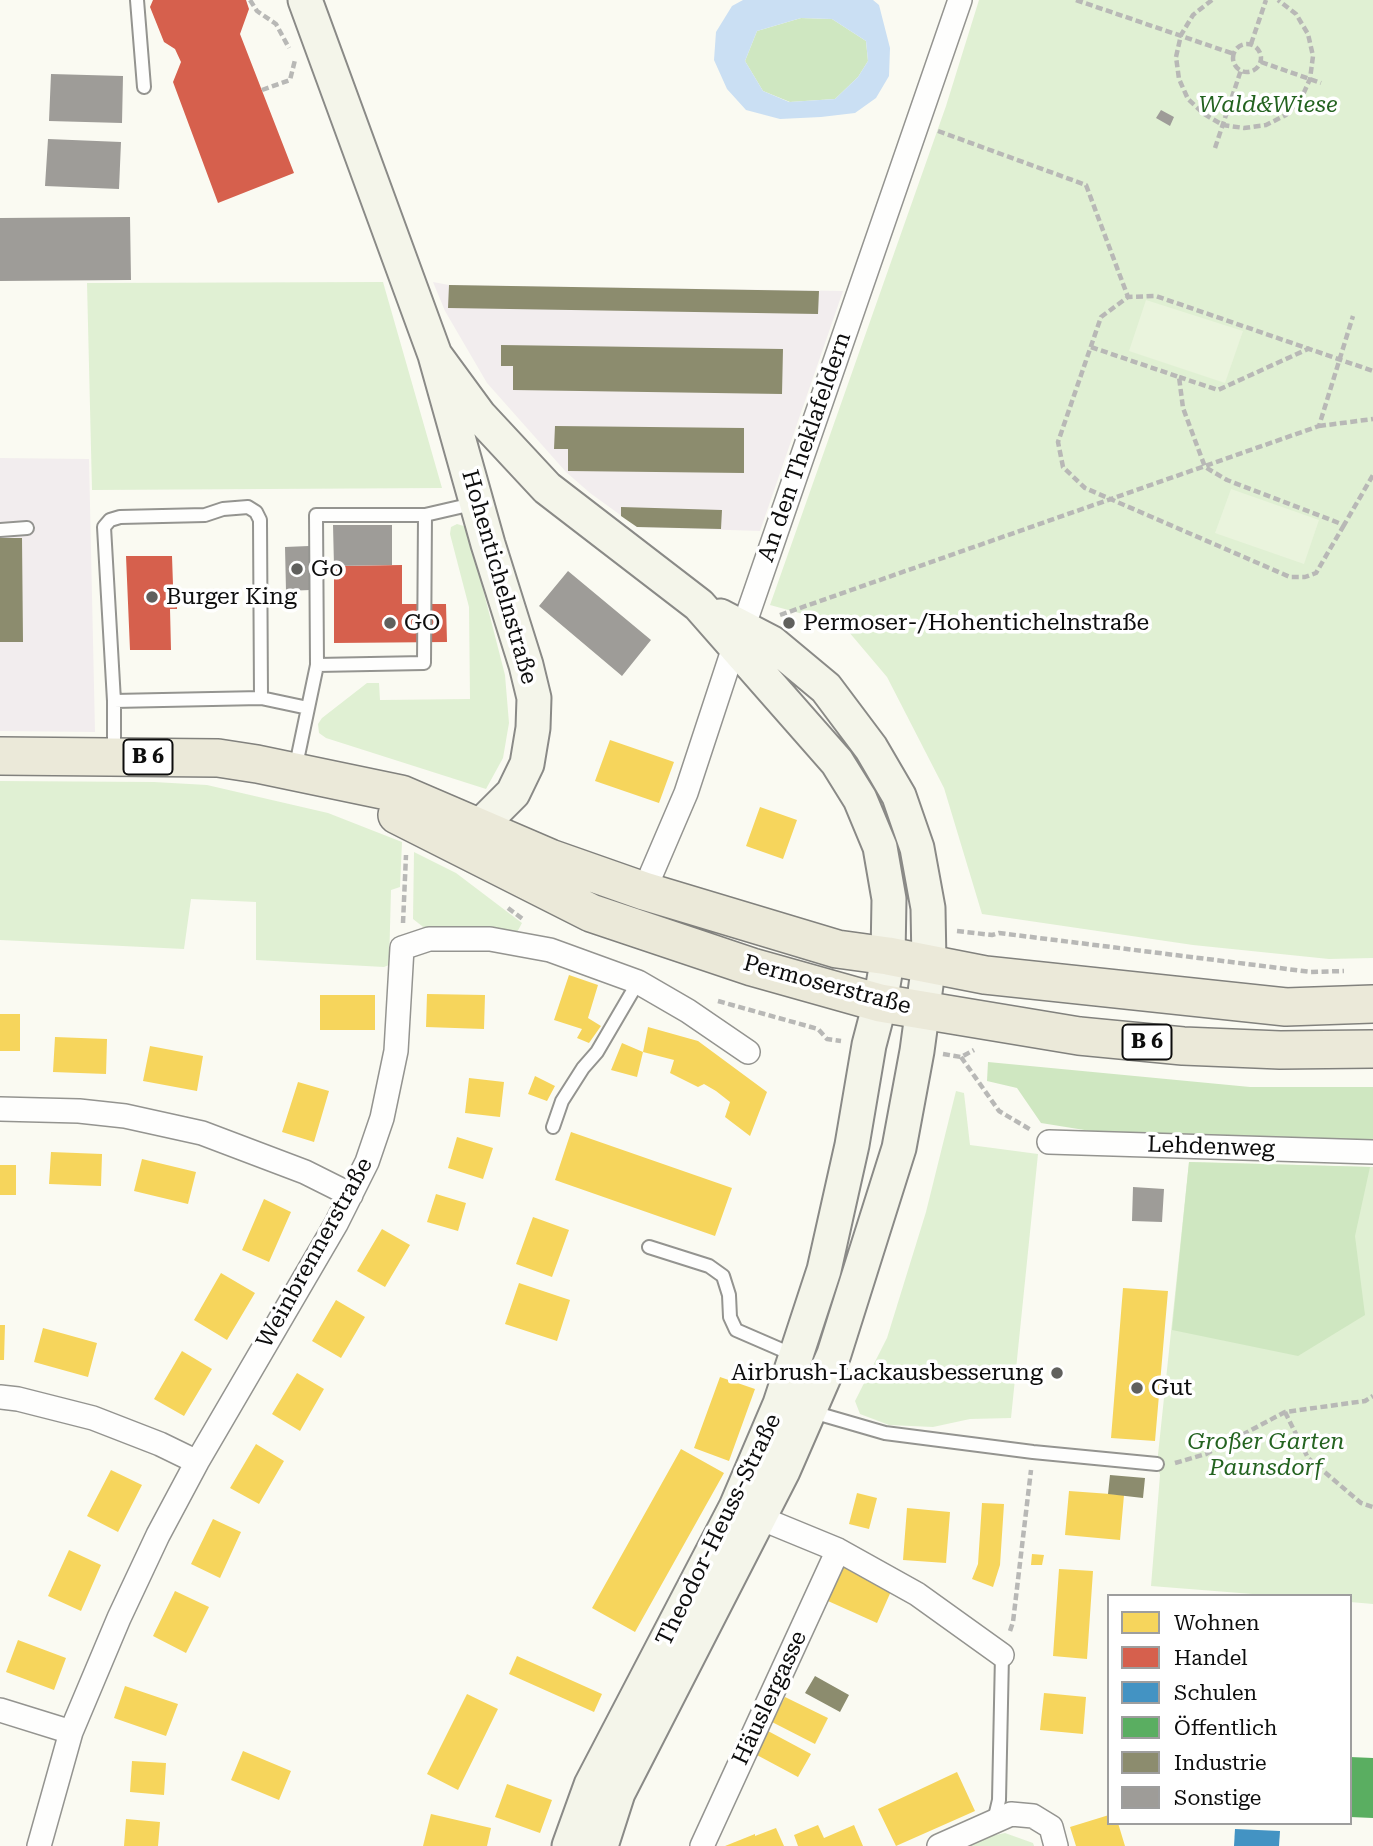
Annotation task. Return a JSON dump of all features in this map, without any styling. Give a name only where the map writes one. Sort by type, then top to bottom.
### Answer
[{"type":"main road","name":"Hohentichelnstraße","points":[[305,0],[435,355],[534,698],[533,728],[527,764],[513,793],[479,827]]},
{"type":"main road","name":"Hohentichelnstraße","points":[[435,355],[479,415],[547,488],[739,636],[837,762],[860,799],[880,847],[889,899],[888,956]]},
{"type":"main road","name":"Hohentichelnstraße","points":[[739,636],[772,643],[826,688],[871,748],[899,796],[917,848],[928,908],[929,963],[922,1010]]},
{"type":"main road","name":"Permoserstraße","points":[[0,756],[218,758],[401,794],[550,858],[644,891],[837,949],[929,963],[985,975],[1286,1007],[1373,1004]]},
{"type":"main road","name":"Permoserstraße","points":[[306,774],[414,823],[591,914],[752,967],[880,1003],[1079,1036],[1183,1046],[1280,1050],[1373,1049]]},
{"type":"main road","name":"Theodor-Heuss-Straße","points":[[601,1846],[618,1793],[748,1512],[824,1270],[852,1145],[888,956]]},
{"type":"main road","name":"Theodor-Heuss-Straße","points":[[569,1846],[591,1785],[809,1410],[834,1353],[895,1160],[917,1051],[922,1010]]},
{"type":"street","name":"An den Theklafeldern","points":[[644,891],[686,793],[960,0]]},
{"type":"street","points":[[402,948],[429,939],[490,939],[550,950],[638,982],[688,1011],[748,1052]]},
{"type":"street","name":"Weinbrennerstraße","points":[[39,1846],[71,1732],[119,1618],[158,1535],[197,1462],[351,1195],[367,1162],[382,1118],[396,1051],[402,948]]},
{"type":"street","points":[[0,1110],[79,1111],[125,1116],[202,1133],[305,1172],[351,1195]]},
{"type":"street","name":"Lehdenweg","points":[[1049,1142],[1373,1152]]},
{"type":"street","points":[[0,1397],[93,1418],[160,1444],[197,1462]]},
{"type":"street","points":[[748,1512],[838,1550],[917,1594],[1002,1655]]},
{"type":"street","name":"Häuslergasse","points":[[702,1846],[838,1550]]},
{"type":"street","points":[[0,1710],[71,1732]]},
{"type":"street","points":[[939,1846],[1011,1814],[1033,1816],[1051,1827],[1056,1846]]},
{"type":"lane","points":[[137,0],[144,87]]},
{"type":"lane","points":[[306,774],[308,708],[317,665],[316,515],[425,515],[477,503]]},
{"type":"lane","points":[[114,756],[114,701],[104,527],[110,520],[120,517],[205,515],[223,509],[248,507],[256,512],[260,520],[261,698]]},
{"type":"lane","points":[[317,665],[424,663],[425,515]]},
{"type":"lane","points":[[0,530],[27,528]]},
{"type":"lane","points":[[114,701],[261,698],[308,708]]},
{"type":"lane","points":[[553,1127],[562,1101],[597,1052],[638,982]]},
{"type":"lane","points":[[649,1247],[709,1266],[723,1276],[729,1295],[730,1317],[736,1330],[796,1357]]},
{"type":"lane","points":[[809,1410],[885,1433],[1033,1452],[1157,1464]]},
{"type":"lane","points":[[994,1821],[999,1800],[1002,1655]]},
{"type":"path","points":[[1076,0],[1234,54]]},
{"type":"path","points":[[1212,0],[1193,15],[1181,35],[1176,57],[1179,79],[1188,99],[1203,114],[1223,125],[1244,128],[1266,125],[1286,115],[1301,99],[1310,79],[1313,56],[1308,34],[1296,14],[1278,0]]},
{"type":"path","points":[[1251,44],[1266,0]]},
{"type":"path","points":[[1251,44],[1261,53],[1261,62],[1255,69],[1241,70],[1234,63],[1234,54],[1239,47],[1251,44]]},
{"type":"path","points":[[262,90],[290,80],[295,59]]},
{"type":"path","points":[[1261,62],[1321,83]]},
{"type":"path","points":[[1215,148],[1241,70]]},
{"type":"path","points":[[918,123],[1086,185],[1128,297]]},
{"type":"path","points":[[1373,371],[1156,296],[1128,297],[1101,317],[1058,442],[1063,467],[1085,488],[1290,577],[1306,577],[1316,573],[1373,475]]},
{"type":"path","points":[[1319,426],[1353,316]]},
{"type":"path","points":[[1091,347],[1218,390],[1310,348]]},
{"type":"path","points":[[1179,377],[1182,408],[1205,467],[1227,480],[1345,525]]},
{"type":"path","points":[[739,636],[1319,426],[1373,419]]},
{"type":"path","points":[[402,948],[407,840],[414,823]]},
{"type":"path","points":[[992,935],[999,933],[1311,972],[1348,971]]},
{"type":"path","points":[[688,1011],[714,1000],[818,1029],[827,1039],[869,1045]]},
{"type":"path","points":[[917,1051],[961,1057],[999,1111],[1049,1142]]},
{"type":"path","points":[[1157,1464],[1174,1463],[1206,1454],[1285,1412],[1365,1401],[1373,1396]]},
{"type":"path","points":[[1285,1412],[1308,1458],[1361,1503],[1373,1507]]},
{"type":"path","points":[[1002,1655],[1013,1622],[1033,1452]]},
{"type":"shaded area","points":[[433,282],[449,285],[843,291],[760,531],[637,527],[590,493],[566,472],[487,383],[445,311]]},
{"type":"shaded area","points":[[0,458],[89,459],[95,732],[0,731]]},
{"type":"green space","name":"Wald&Wiese","points":[[979,0],[1373,0],[1373,958],[1329,959],[1193,945],[982,914],[944,788],[887,677],[843,625],[770,605],[946,106]]},
{"type":"green space","points":[[801,18],[832,19],[866,41],[868,61],[858,77],[835,99],[790,102],[763,91],[745,61],[757,31]]},
{"type":"green space","points":[[383,282],[442,488],[92,490],[87,283]]},
{"type":"green space","points":[[1146,300],[1243,331],[1225,383],[1129,351]]},
{"type":"green space","points":[[1231,489],[1319,520],[1304,564],[1215,533]]},
{"type":"green space","points":[[457,524],[467,527],[505,675],[509,723],[503,758],[486,789],[326,738],[319,733],[318,724],[367,683],[379,683],[380,700],[470,699],[469,607],[450,534],[451,527]]},
{"type":"green space","points":[[0,781],[207,785],[328,813],[402,842],[400,887],[391,890],[389,965],[384,967],[256,960],[256,902],[191,899],[184,949],[0,940]]},
{"type":"green space","points":[[414,852],[456,873],[522,923],[515,936],[427,930],[413,919]]},
{"type":"green space","points":[[988,1062],[1250,1087],[1373,1087],[1373,1141],[1103,1133],[1041,1123],[1017,1088],[987,1081]]},
{"type":"green space","points":[[956,1091],[964,1093],[970,1145],[1038,1154],[1011,1418],[970,1419],[933,1427],[889,1425],[860,1414],[855,1401],[887,1338],[926,1212]]},
{"type":"green space","name":"Großer Garten Paunsdorf","points":[[1189,1162],[1373,1167],[1373,1604],[1352,1602],[1352,1594],[1253,1594],[1151,1586],[1160,1475],[1157,1464]]},
{"type":"green space","points":[[1189,1162],[1370,1167],[1355,1236],[1365,1315],[1298,1356],[1172,1330]]},
{"type":"green space","points":[[1005,1833],[1033,1843],[1034,1846],[960,1846],[972,1840]]},
{"type":"water","points":[[743,0],[873,0],[879,5],[890,48],[889,76],[876,98],[855,113],[780,119],[746,110],[727,89],[714,60],[716,32],[732,6]],"holes":[[[801,18],[832,19],[866,41],[868,61],[858,77],[835,99],[789,102],[763,91],[745,61],[757,31]]]},
{"type":"building: Wohnen","points":[[610,740],[674,762],[659,803],[595,781]]},
{"type":"building: Wohnen","points":[[760,807],[797,820],[783,859],[746,846]]},
{"type":"building: Wohnen","points":[[569,975],[598,985],[588,1018],[601,1026],[589,1043],[577,1038],[582,1029],[554,1020]]},
{"type":"building: Wohnen","points":[[427,994],[485,995],[484,1029],[426,1027]]},
{"type":"building: Wohnen","points":[[320,995],[375,995],[375,1030],[320,1030]]},
{"type":"building: Wohnen","points":[[0,1014],[20,1014],[20,1051],[0,1051]]},
{"type":"building: Wohnen","points":[[648,1027],[698,1041],[767,1092],[750,1136],[725,1117],[730,1102],[716,1091],[704,1084],[698,1087],[670,1073],[674,1060],[643,1052]]},
{"type":"building: Wohnen","points":[[55,1037],[107,1039],[106,1074],[53,1072]]},
{"type":"building: Wohnen","points":[[622,1043],[643,1052],[637,1077],[611,1070]]},
{"type":"building: Wohnen","points":[[150,1046],[203,1056],[197,1091],[143,1081]]},
{"type":"building: Wohnen","points":[[535,1076],[555,1086],[547,1101],[528,1094]]},
{"type":"building: Wohnen","points":[[469,1078],[504,1082],[500,1117],[465,1113]]},
{"type":"building: Wohnen","points":[[298,1082],[329,1091],[314,1142],[282,1132]]},
{"type":"building: Wohnen","points":[[571,1132],[732,1188],[715,1236],[555,1180]]},
{"type":"building: Wohnen","points":[[457,1137],[493,1148],[483,1179],[448,1168]]},
{"type":"building: Wohnen","points":[[51,1152],[102,1154],[101,1186],[49,1184]]},
{"type":"building: Wohnen","points":[[142,1159],[196,1172],[188,1204],[134,1191]]},
{"type":"building: Wohnen","points":[[0,1165],[16,1165],[16,1195],[0,1195]]},
{"type":"building: Wohnen","points":[[436,1194],[466,1203],[458,1231],[427,1222]]},
{"type":"building: Wohnen","points":[[264,1199],[291,1212],[269,1262],[242,1250]]},
{"type":"building: Wohnen","points":[[533,1217],[569,1230],[552,1277],[516,1264]]},
{"type":"building: Wohnen","points":[[382,1229],[410,1245],[385,1287],[357,1271]]},
{"type":"building: Wohnen","points":[[221,1273],[255,1293],[227,1340],[194,1320]]},
{"type":"building: Wohnen","points":[[519,1283],[570,1300],[557,1341],[505,1324]]},
{"type":"building: Wohnen","name":"Gut","points":[[1123,1288],[1168,1291],[1155,1441],[1111,1438]]},
{"type":"building: Wohnen","points":[[336,1300],[365,1317],[341,1358],[312,1341]]},
{"type":"building: Wohnen","points":[[0,1325],[5,1325],[4,1360],[0,1360]]},
{"type":"building: Wohnen","points":[[43,1328],[97,1343],[88,1377],[34,1362]]},
{"type":"building: Wohnen","points":[[182,1351],[212,1369],[184,1416],[154,1399]]},
{"type":"building: Wohnen","points":[[297,1373],[324,1389],[300,1431],[272,1414]]},
{"type":"building: Wohnen","points":[[720,1377],[755,1389],[729,1461],[694,1448]]},
{"type":"building: Wohnen","points":[[256,1444],[284,1461],[259,1504],[230,1488]]},
{"type":"building: Wohnen","points":[[681,1449],[724,1473],[635,1632],[592,1608]]},
{"type":"building: Wohnen","points":[[111,1470],[142,1485],[118,1532],[87,1516]]},
{"type":"building: Wohnen","points":[[1069,1491],[1124,1495],[1120,1540],[1065,1535]]},
{"type":"building: Wohnen","points":[[857,1493],[877,1498],[869,1529],[849,1524]]},
{"type":"building: Wohnen","points":[[982,1503],[1004,1504],[1000,1565],[993,1587],[972,1579],[978,1564]]},
{"type":"building: Wohnen","points":[[907,1508],[950,1512],[946,1563],[903,1560]]},
{"type":"building: Wohnen","points":[[213,1519],[241,1532],[220,1578],[191,1564]]},
{"type":"building: Wohnen","points":[[69,1550],[101,1565],[81,1611],[48,1596]]},
{"type":"building: Wohnen","points":[[1032,1554],[1044,1555],[1042,1565],[1031,1565]]},
{"type":"building: Wohnen","points":[[843,1567],[892,1589],[877,1623],[828,1601]]},
{"type":"building: Wohnen","points":[[1059,1569],[1093,1571],[1087,1659],[1053,1656]]},
{"type":"building: Wohnen","points":[[175,1591],[209,1607],[186,1653],[153,1636]]},
{"type":"building: Wohnen","points":[[18,1640],[66,1658],[54,1690],[6,1672]]},
{"type":"building: Wohnen","points":[[517,1656],[602,1694],[594,1712],[509,1674]]},
{"type":"building: Wohnen","points":[[125,1686],[178,1704],[166,1736],[114,1718]]},
{"type":"building: Wohnen","points":[[1044,1693],[1086,1697],[1083,1734],[1040,1730]]},
{"type":"building: Wohnen","points":[[467,1694],[498,1709],[458,1790],[427,1774]]},
{"type":"building: Wohnen","points":[[785,1697],[828,1718],[815,1744],[772,1722]]},
{"type":"building: Wohnen","points":[[768,1731],[811,1754],[798,1777],[755,1754]]},
{"type":"building: Wohnen","points":[[243,1751],[291,1771],[279,1800],[231,1780]]},
{"type":"building: Wohnen","points":[[132,1761],[166,1763],[164,1795],[130,1792]]},
{"type":"building: Wohnen","points":[[957,1772],[975,1811],[896,1846],[878,1809]]},
{"type":"building: Wohnen","points":[[507,1784],[552,1800],[540,1833],[495,1817]]},
{"type":"building: Wohnen","points":[[431,1814],[491,1828],[487,1846],[423,1846]]},
{"type":"building: Wohnen","points":[[1107,1816],[1107,1825],[1119,1825],[1125,1846],[1076,1846],[1070,1827]]},
{"type":"building: Wohnen","points":[[126,1819],[160,1822],[158,1846],[124,1846]]},
{"type":"building: Wohnen","points":[[818,1825],[824,1838],[854,1825],[863,1846],[798,1846],[794,1835]]},
{"type":"building: Wohnen","points":[[776,1828],[784,1846],[725,1846],[755,1834]]},
{"type":"building: Handel","points":[[153,0],[246,0],[249,9],[240,34],[294,173],[218,203],[173,82],[181,62],[175,49],[164,42],[150,7]]},
{"type":"building: Handel","name":"Burger King","points":[[126,556],[172,556],[173,585],[177,585],[177,609],[170,609],[171,650],[130,650]]},
{"type":"building: Handel","name":"GO","points":[[402,565],[402,604],[446,604],[447,642],[334,643],[334,566]]},
{"type":"building: Schulen","points":[[1235,1829],[1280,1831],[1279,1846],[1234,1846]]},
{"type":"building: Öffentlich","points":[[1352,1757],[1373,1758],[1373,1818],[1352,1817]]},
{"type":"building: Industrie","points":[[449,285],[819,291],[818,314],[448,308]]},
{"type":"building: Industrie","points":[[501,345],[783,349],[782,394],[513,390],[513,366],[501,366]]},
{"type":"building: Industrie","points":[[555,426],[744,428],[744,473],[568,471],[568,449],[554,449]]},
{"type":"building: Industrie","points":[[621,507],[722,510],[721,529],[637,527],[621,516]]},
{"type":"building: Industrie","points":[[0,538],[22,538],[23,642],[0,642]]},
{"type":"building: Industrie","points":[[1110,1475],[1145,1478],[1143,1498],[1108,1494]]},
{"type":"building: Industrie","points":[[815,1676],[849,1695],[840,1712],[805,1693]]},
{"type":"building: Sonstige","points":[[51,74],[123,76],[122,123],[49,121]]},
{"type":"building: Sonstige","points":[[1161,110],[1174,117],[1170,126],[1156,118]]},
{"type":"building: Sonstige","points":[[48,139],[121,142],[119,189],[45,186]]},
{"type":"building: Sonstige","points":[[130,217],[131,280],[0,281],[0,218]]},
{"type":"building: Sonstige","points":[[333,525],[392,525],[392,565],[334,566]]},
{"type":"building: Sonstige","name":"Go","points":[[309,546],[310,590],[286,591],[285,547]]},
{"type":"building: Sonstige","points":[[568,571],[651,640],[622,676],[539,606]]},
{"type":"building: Sonstige","points":[[1133,1187],[1164,1189],[1162,1222],[1132,1221]]},
{"type":"place","name":"Go","points":[[297,569]]},
{"type":"place","name":"Burger King","points":[[152,597]]},
{"type":"place","name":"GO","points":[[390,623]]},
{"type":"place","name":"Permoser-/Hohentichelnstraße","points":[[789,623]]},
{"type":"place","name":"Airbrush-Lackausbesserung","points":[[1057,1373]]},
{"type":"place","name":"Gut","points":[[1137,1388]]}]
